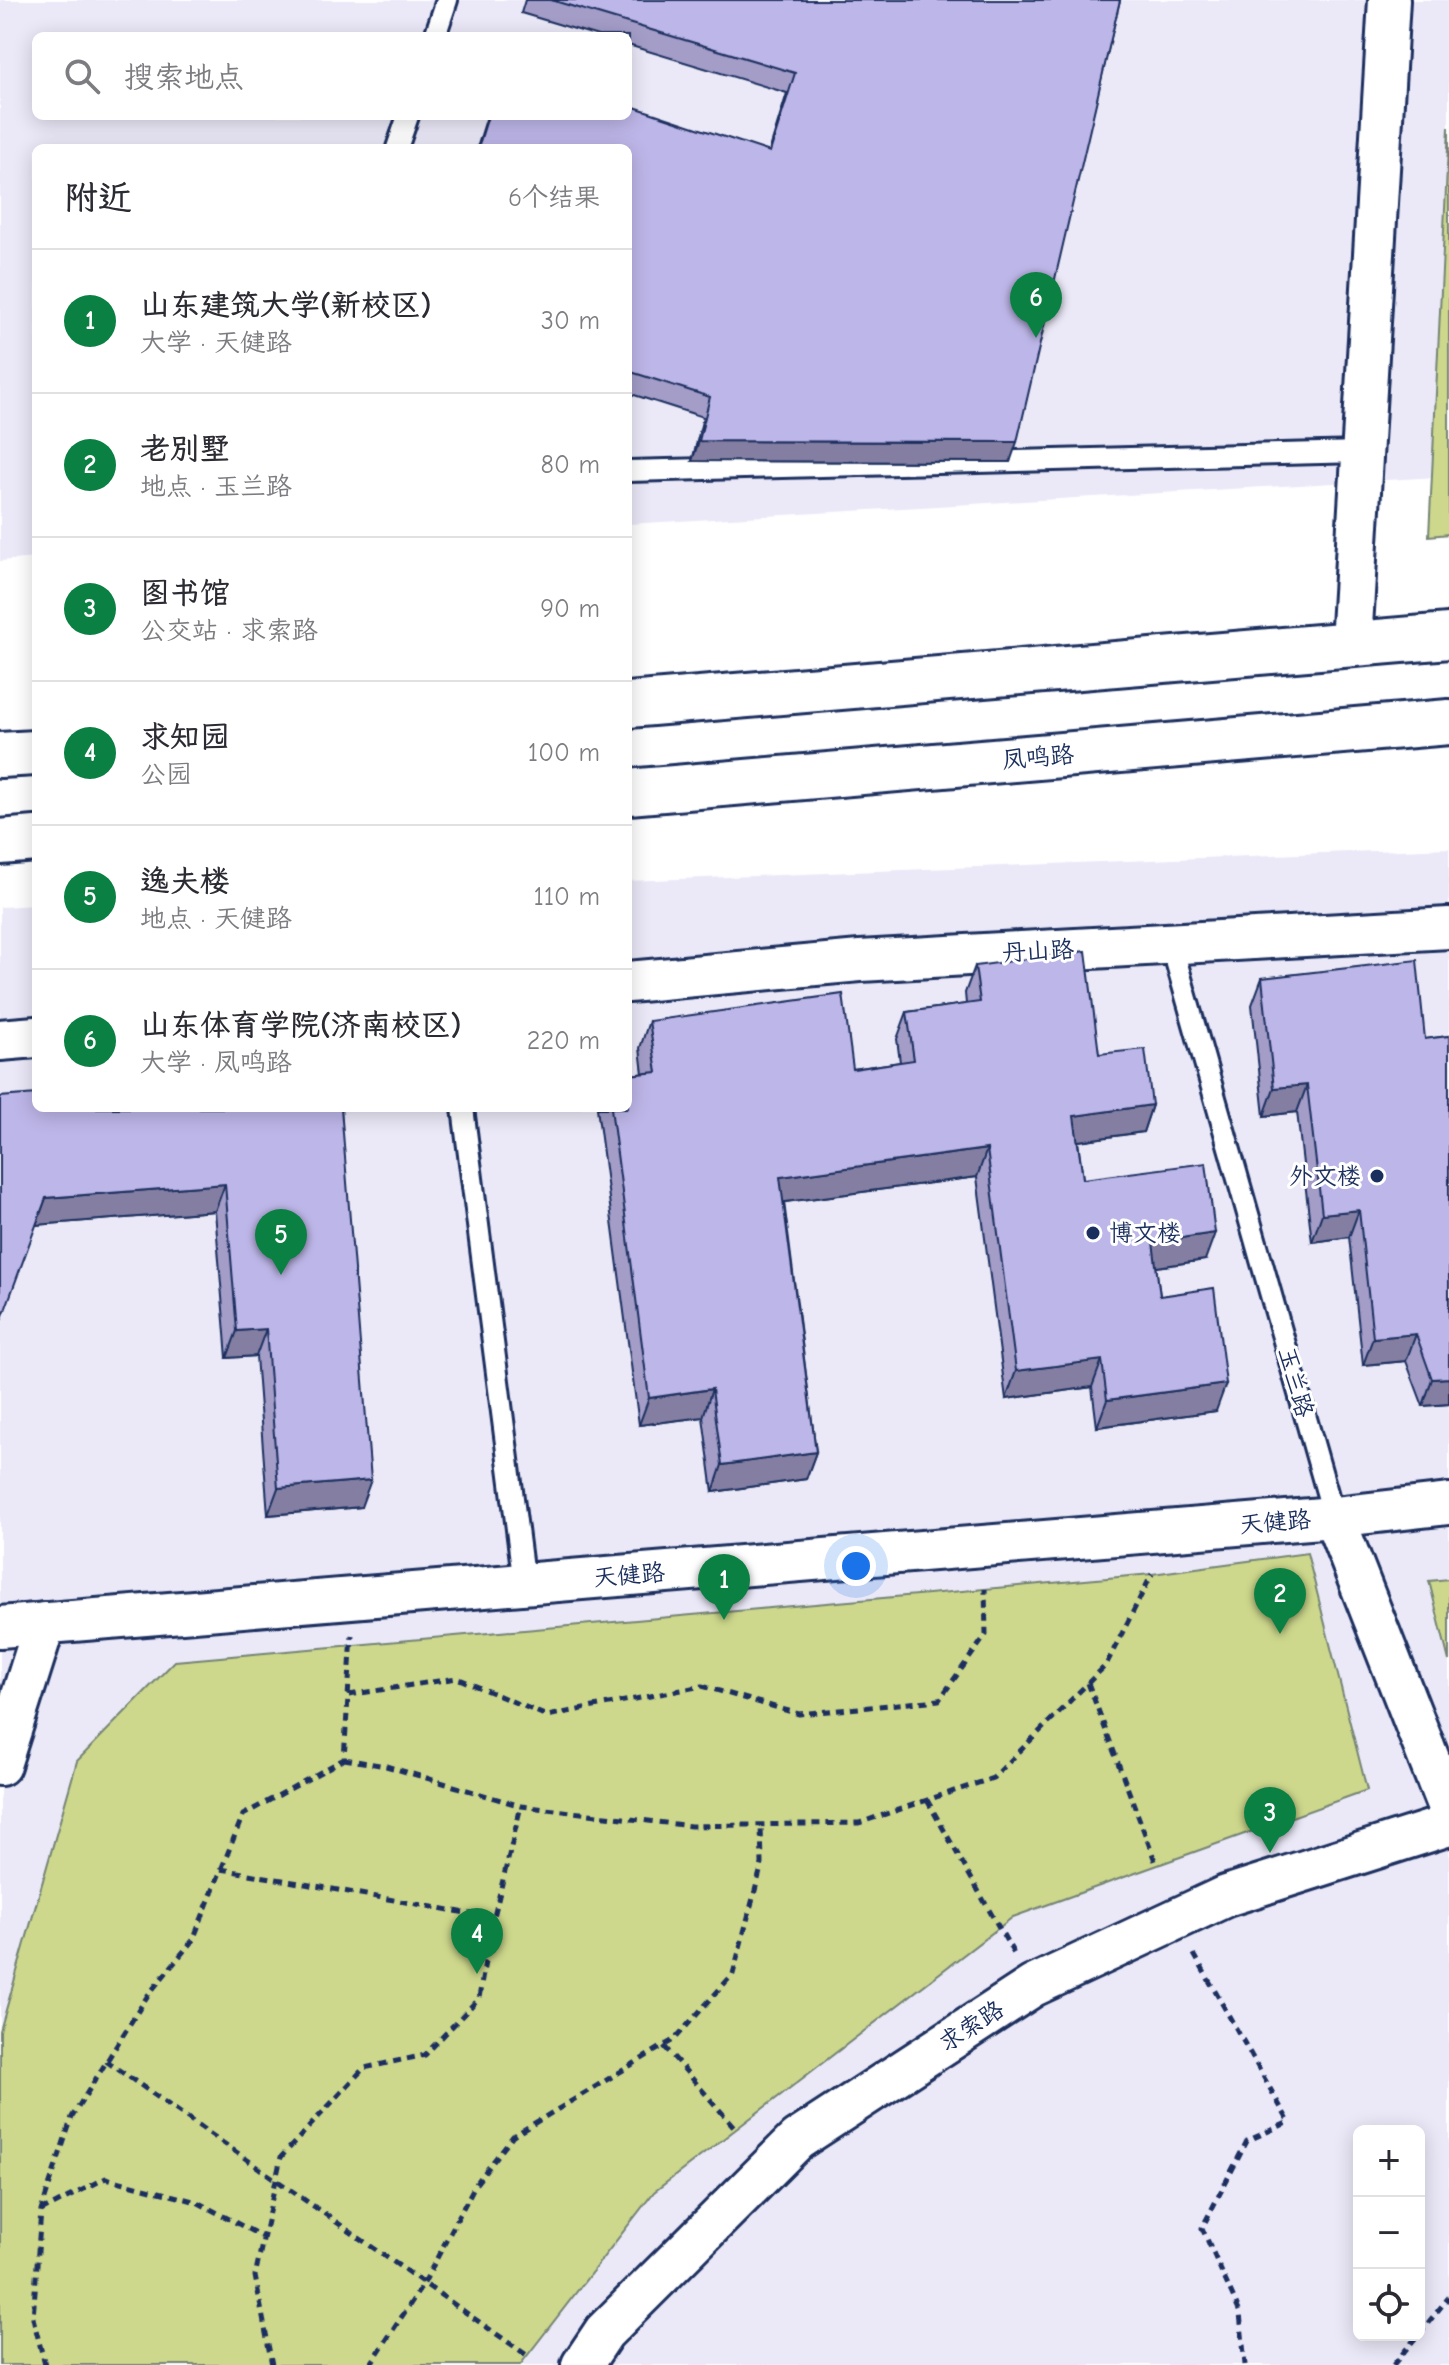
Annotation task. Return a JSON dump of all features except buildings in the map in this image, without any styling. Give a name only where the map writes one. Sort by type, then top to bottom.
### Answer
[{"type":"main road","points":[[632,705],[1449,636]]},
{"type":"main road","name":"凤鸣路","points":[[632,792],[1449,722]]},
{"type":"main road","points":[[0,755],[32,753]]},
{"type":"main road","points":[[0,842],[32,839]]},
{"type":"street","points":[[1351,644],[1389,0]]},
{"type":"street","name":"丹山路","points":[[632,982],[860,961],[1449,928]]},
{"type":"street","points":[[0,1040],[32,1037]]},
{"type":"street","name":"天健路","points":[[0,1627],[1334,1517],[1449,1504]]},
{"type":"street","name":"玉兰路","points":[[1334,1517],[1449,1810]]},
{"type":"street","points":[[0,1765],[45,1623]]},
{"type":"street","name":"求索路","points":[[582,2365],[604,2332],[797,2140],[1033,1986],[1226,1896],[1449,1825]]},
{"type":"lane","points":[[436,32],[447,0]]},
{"type":"lane","points":[[398,144],[407,120]]},
{"type":"lane","points":[[632,471],[1362,452]]},
{"type":"lane","name":"玉兰路","points":[[1171,943],[1334,1517]]},
{"type":"lane","points":[[464,1112],[524,1584]]},
{"type":"path","points":[[45,2365],[33,2318],[41,2211],[72,2117],[148,1995],[193,1940],[243,1815],[344,1759],[386,1766],[521,1806],[691,1826],[859,1823],[993,1778],[1106,1665],[1152,1574]]},
{"type":"path","points":[[349,1695],[457,1678],[547,1716],[702,1686],[799,1714],[939,1700],[986,1635],[985,1589]]},
{"type":"path","points":[[344,1759],[349,1695],[350,1598]]},
{"type":"path","points":[[1088,1683],[1157,1866]]},
{"type":"path","points":[[927,1800],[1033,1986]]},
{"type":"path","points":[[272,2365],[255,2276],[281,2157],[364,2068],[425,2055],[479,1998],[494,1918],[521,1806]]},
{"type":"path","points":[[370,2365],[424,2283],[475,2185],[513,2136],[675,2039],[733,1974],[762,1864],[761,1825]]},
{"type":"path","points":[[221,1869],[494,1918]]},
{"type":"path","points":[[1174,1920],[1289,2122],[1247,2141],[1202,2228],[1240,2313],[1245,2365]]},
{"type":"path","points":[[664,2046],[736,2129]]},
{"type":"path","points":[[106,2061],[528,2356]]},
{"type":"path","points":[[41,2211],[106,2178],[197,2202],[263,2237]]},
{"type":"path","points":[[1425,2326],[1449,2297]]},
{"type":"path","points":[[1393,2365],[1412,2341]]},
{"type":"shaded area","points":[[0,0],[1449,0],[1449,200],[1438,477],[632,524],[632,144],[32,144],[32,558],[0,561]]},
{"type":"shaded area","points":[[1449,848],[1449,2365],[0,2365],[0,907],[32,905],[32,1112],[632,1112],[632,881]]},
{"type":"green space","points":[[1449,127],[1449,534],[1429,536]]},
{"type":"green space","points":[[1307,1553],[1367,1790],[1013,1917],[654,2192],[520,2365],[0,2365],[0,2031],[77,1761],[175,1661],[1152,1574]]},
{"type":"green space","points":[[1449,1579],[1449,1661],[1429,1581]]},
{"type":"place","name":"山东体育学院(济南校区)","points":[[1036,338]]},
{"type":"place","name":"外文楼","points":[[1377,1176]]},
{"type":"place","name":"博文楼","points":[[1093,1233]]},
{"type":"place","name":"逸夫楼","points":[[281,1275]]},
{"type":"place","name":"山东建筑大学(新校区)","points":[[724,1620]]},
{"type":"place","name":"老别墅","points":[[1280,1634]]},
{"type":"place","name":"图书馆","points":[[1270,1853]]},
{"type":"place","name":"求知园","points":[[477,1974]]}]
